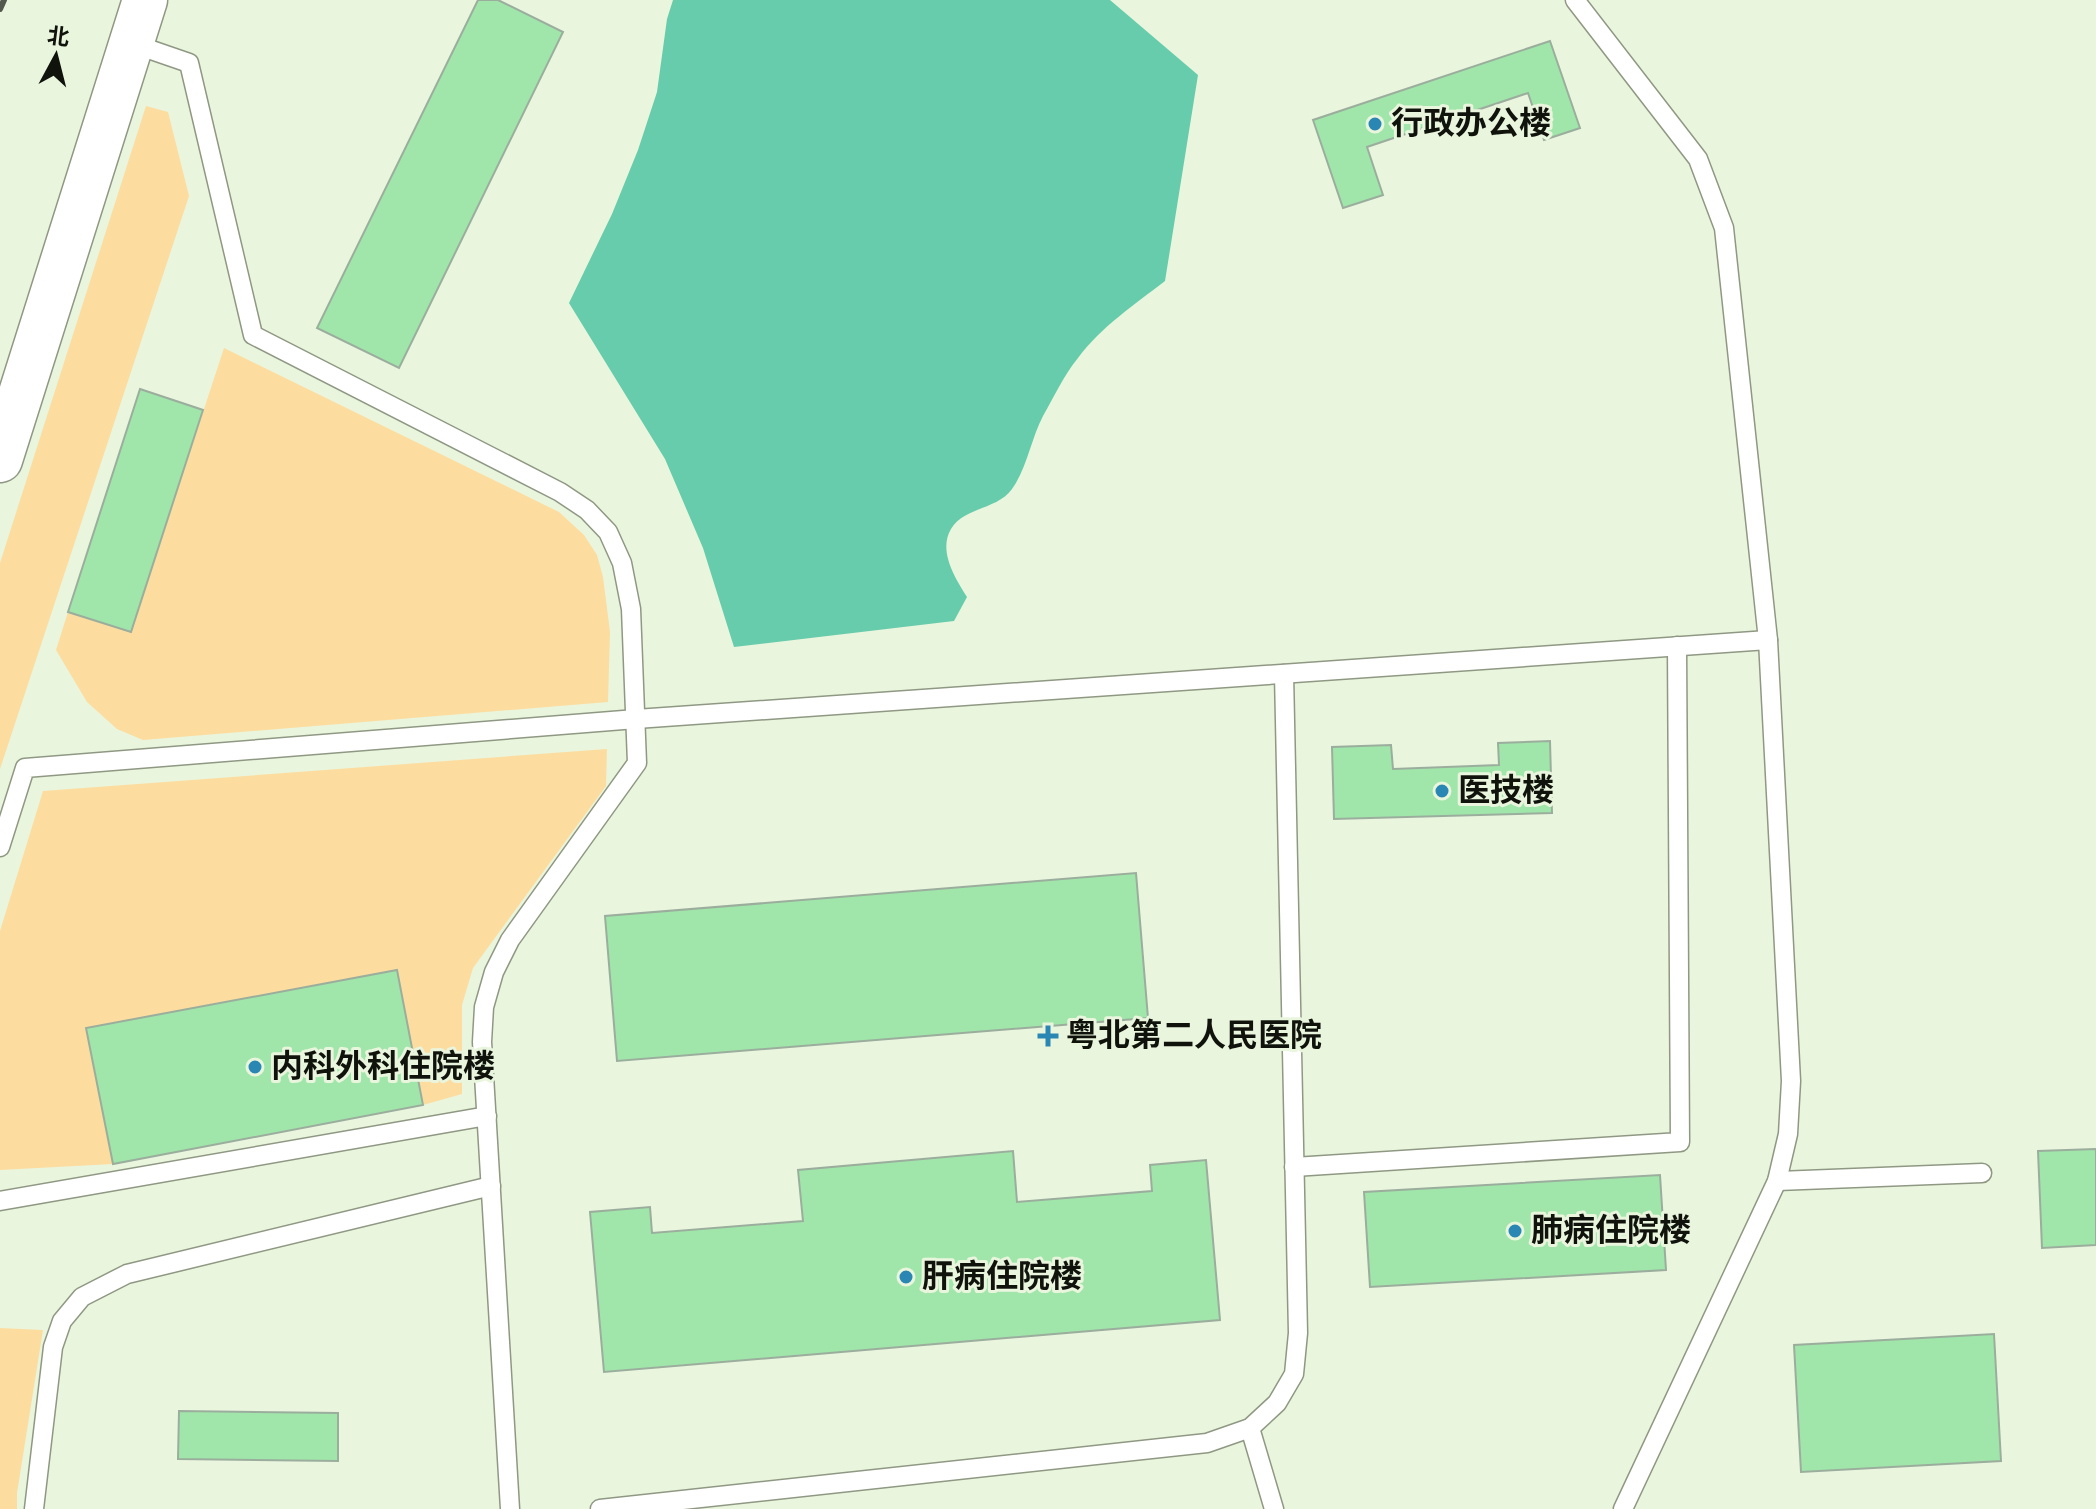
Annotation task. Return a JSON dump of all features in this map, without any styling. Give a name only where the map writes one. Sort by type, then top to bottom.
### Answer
[{"type":"main road","points":[[0,460],[145,0]]},
{"type":"lane","points":[[1575,0],[1698,159],[1724,228],[1768,640],[1791,1081],[1788,1134],[1777,1181],[1623,1509]]},
{"type":"lane","points":[[131,43],[189,63],[253,335],[560,492],[587,510],[608,532],[622,563],[631,609],[637,763],[510,940],[494,972],[484,1007],[482,1042],[510,1509]]},
{"type":"lane","points":[[0,847],[25,768],[636,719],[1768,640]]},
{"type":"lane","points":[[1294,1167],[1680,1142],[1677,646]]},
{"type":"lane","points":[[600,1509],[1207,1443],[1250,1428],[1277,1403],[1294,1374],[1298,1333],[1284,674]]},
{"type":"lane","points":[[0,1201],[487,1116]]},
{"type":"lane","points":[[1777,1181],[1982,1173]]},
{"type":"lane","points":[[34,1509],[53,1347],[62,1321],[82,1297],[127,1274],[491,1186]]},
{"type":"lane","points":[[1250,1428],[1274,1509]]},
{"type":"shaded area","points":[[673,0],[1110,0],[1198,75],[1165,281],[1107,326],[1073,365],[1043,416],[1021,472],[1006,496],[964,516],[951,529],[947,537],[947,555],[967,597],[954,621],[734,647],[703,548],[665,459],[569,303],[612,214],[638,150],[657,92],[667,19]]},
{"type":"shaded area","points":[[146,106],[168,112],[189,196],[0,769],[0,563]]},
{"type":"shaded area","points":[[224,348],[559,512],[584,535],[597,555],[603,577],[610,632],[608,702],[143,740],[117,729],[87,702],[56,650],[68,612],[131,632]]},
{"type":"shaded area","points":[[607,749],[606,786],[473,968],[462,1005],[462,1094],[423,1105],[397,970],[87,1028],[113,1164],[0,1170],[0,931],[43,791]]},
{"type":"shaded area","points":[[0,1328],[43,1330],[17,1509],[0,1509]]},
{"type":"building","points":[[478,0],[498,0],[563,32],[399,368],[317,328]]},
{"type":"building","name":"行政办公楼","points":[[1550,41],[1580,128],[1544,140],[1528,93],[1367,147],[1383,195],[1343,208],[1313,120]]},
{"type":"building","points":[[140,389],[203,410],[131,632],[68,612]]},
{"type":"building","name":"医技楼","points":[[1550,741],[1552,813],[1334,819],[1332,747],[1391,745],[1393,769],[1499,765],[1498,743]]},
{"type":"building","points":[[1136,873],[1148,1018],[617,1061],[605,916]]},
{"type":"building","name":"内科外科住院楼","points":[[397,970],[423,1105],[113,1164],[86,1028]]},
{"type":"building","points":[[2096,1149],[2096,1245],[2042,1248],[2038,1151]]},
{"type":"building","name":"肝病住院楼","points":[[1013,1151],[1017,1202],[1152,1191],[1150,1165],[1206,1160],[1220,1320],[604,1372],[590,1212],[650,1207],[652,1233],[803,1221],[798,1170]]},
{"type":"building","name":"肺病住院楼","points":[[1660,1175],[1666,1270],[1370,1287],[1364,1192]]},
{"type":"building","points":[[1994,1334],[2001,1461],[1801,1472],[1794,1345]]},
{"type":"building","points":[[179,1411],[338,1413],[338,1461],[178,1459]]},
{"type":"railway","points":[[0,9],[4,0]]},
{"type":"place","name":"行政办公楼","points":[[1375,124]]},
{"type":"place","name":"医技楼","points":[[1442,791]]},
{"type":"place","name":"粤北第二人民医院","points":[[1048,1036]]},
{"type":"place","name":"内科外科住院楼","points":[[255,1067]]},
{"type":"place","name":"肺病住院楼","points":[[1515,1231]]},
{"type":"place","name":"肝病住院楼","points":[[906,1277]]}]
